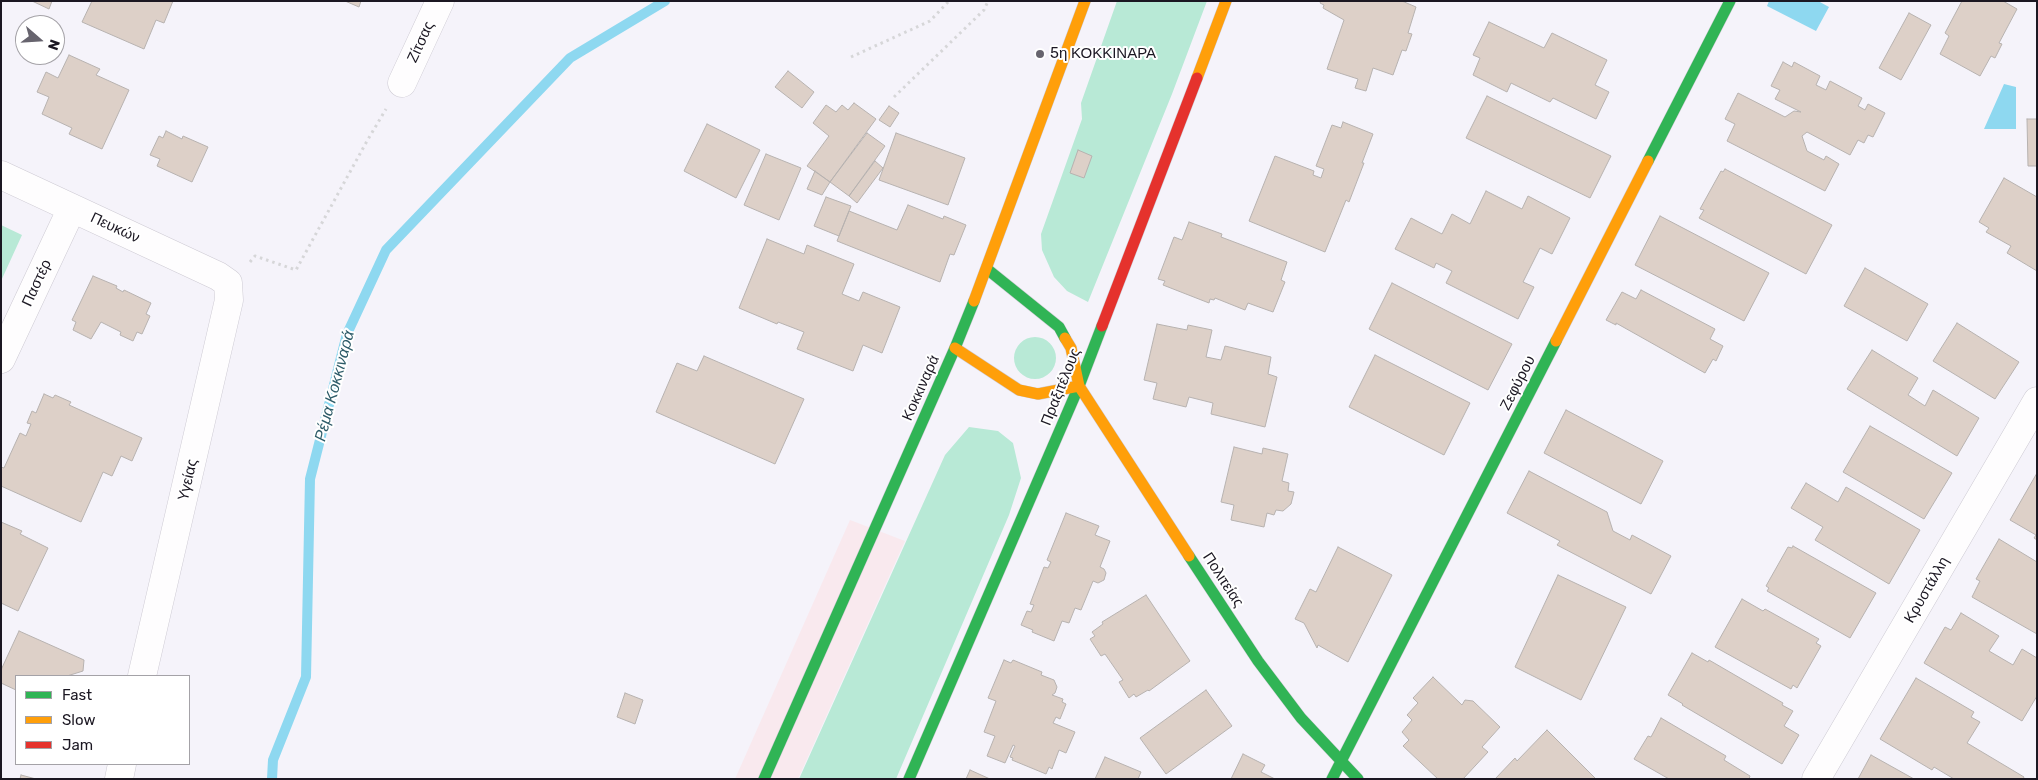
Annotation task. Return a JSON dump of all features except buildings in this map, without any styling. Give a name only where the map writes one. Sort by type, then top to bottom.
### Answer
[{"type":"street","name":"Ζίτσας","points":[[402,83],[440,1]]},
{"type":"street","name":"Κοκκιναρά","points":[[764,779],[955,348],[988,268],[1085,1]]},
{"type":"street","name":"Πραξιτέλους","points":[[909,779],[1078,386],[1226,1]]},
{"type":"street","name":"Ζεφύρου","points":[[1332,779],[1730,1]]},
{"type":"street","name":"Πευκών","points":[[1,175],[218,276],[228,283]]},
{"type":"street","name":"Παστέρ","points":[[1,358],[72,208]]},
{"type":"street","name":"Πολιτείας","points":[[988,268],[1059,327],[1071,348],[1078,386],[1258,661],[1301,718],[1358,779]]},
{"type":"street","name":"Υγείας","points":[[142,675],[229,300],[228,283]]},
{"type":"street","points":[[955,348],[1019,390],[1038,394],[1078,386]]},
{"type":"street","name":"Κρυστάλλη","points":[[1816,779],[2037,401]]},
{"type":"street","points":[[119,779],[122,765]]},
{"type":"path","points":[[851,57],[930,21],[949,1]]},
{"type":"path","points":[[894,97],[984,10],[988,1]]},
{"type":"path","points":[[255,256],[296,270],[366,141],[402,83]]},
{"type":"shaded area","points":[[850,520],[905,541],[798,779],[735,779]]},
{"type":"green space","points":[[1117,1],[1207,1],[1172,94],[1088,302],[1067,291],[1054,277],[1042,250],[1041,234],[1082,119],[1081,103]]},
{"type":"green space","points":[[1,225],[22,235],[1,281]]},
{"type":"green space","points":[[1035,337],[1050,343],[1056,358],[1050,373],[1035,379],[1020,373],[1014,358],[1020,343]]},
{"type":"green space","points":[[969,427],[998,431],[1013,443],[1021,478],[1009,515],[896,779],[799,779],[945,455]]},
{"type":"water","points":[[1769,1],[1818,1],[1829,7],[1816,31],[1767,6]]},
{"type":"water","points":[[2004,84],[2016,87],[2016,129],[1984,129]]},
{"type":"waterway","name":"Ρέμα Κοκκιναρά","points":[[272,779],[273,760],[306,677],[310,479],[347,334],[386,250],[570,58],[665,1]]},
{"type":"traffic: fast","points":[[1648,161],[1730,1]]},
{"type":"traffic: fast","points":[[987,269],[1059,327],[1065,338]]},
{"type":"traffic: fast","points":[[764,779],[955,348],[974,301]]},
{"type":"traffic: fast","points":[[909,779],[1079,386],[1102,326]]},
{"type":"traffic: fast","points":[[1332,779],[1556,341]]},
{"type":"traffic: fast","points":[[1189,556],[1258,661],[1301,718],[1358,779]]},
{"type":"traffic: slow","points":[[974,301],[1085,1]]},
{"type":"traffic: slow","points":[[1197,78],[1226,1]]},
{"type":"traffic: slow","points":[[1556,341],[1648,161]]},
{"type":"traffic: slow","points":[[955,348],[1019,390],[1038,394],[1079,386],[1071,348],[1065,338]]},
{"type":"traffic: slow","points":[[1079,386],[1189,556]]},
{"type":"traffic: jam","points":[[1102,326],[1197,78]]},
{"type":"place","name":"5η ΚΟΚΚΙΝΑΡΑ","points":[[1040,54]]}]
